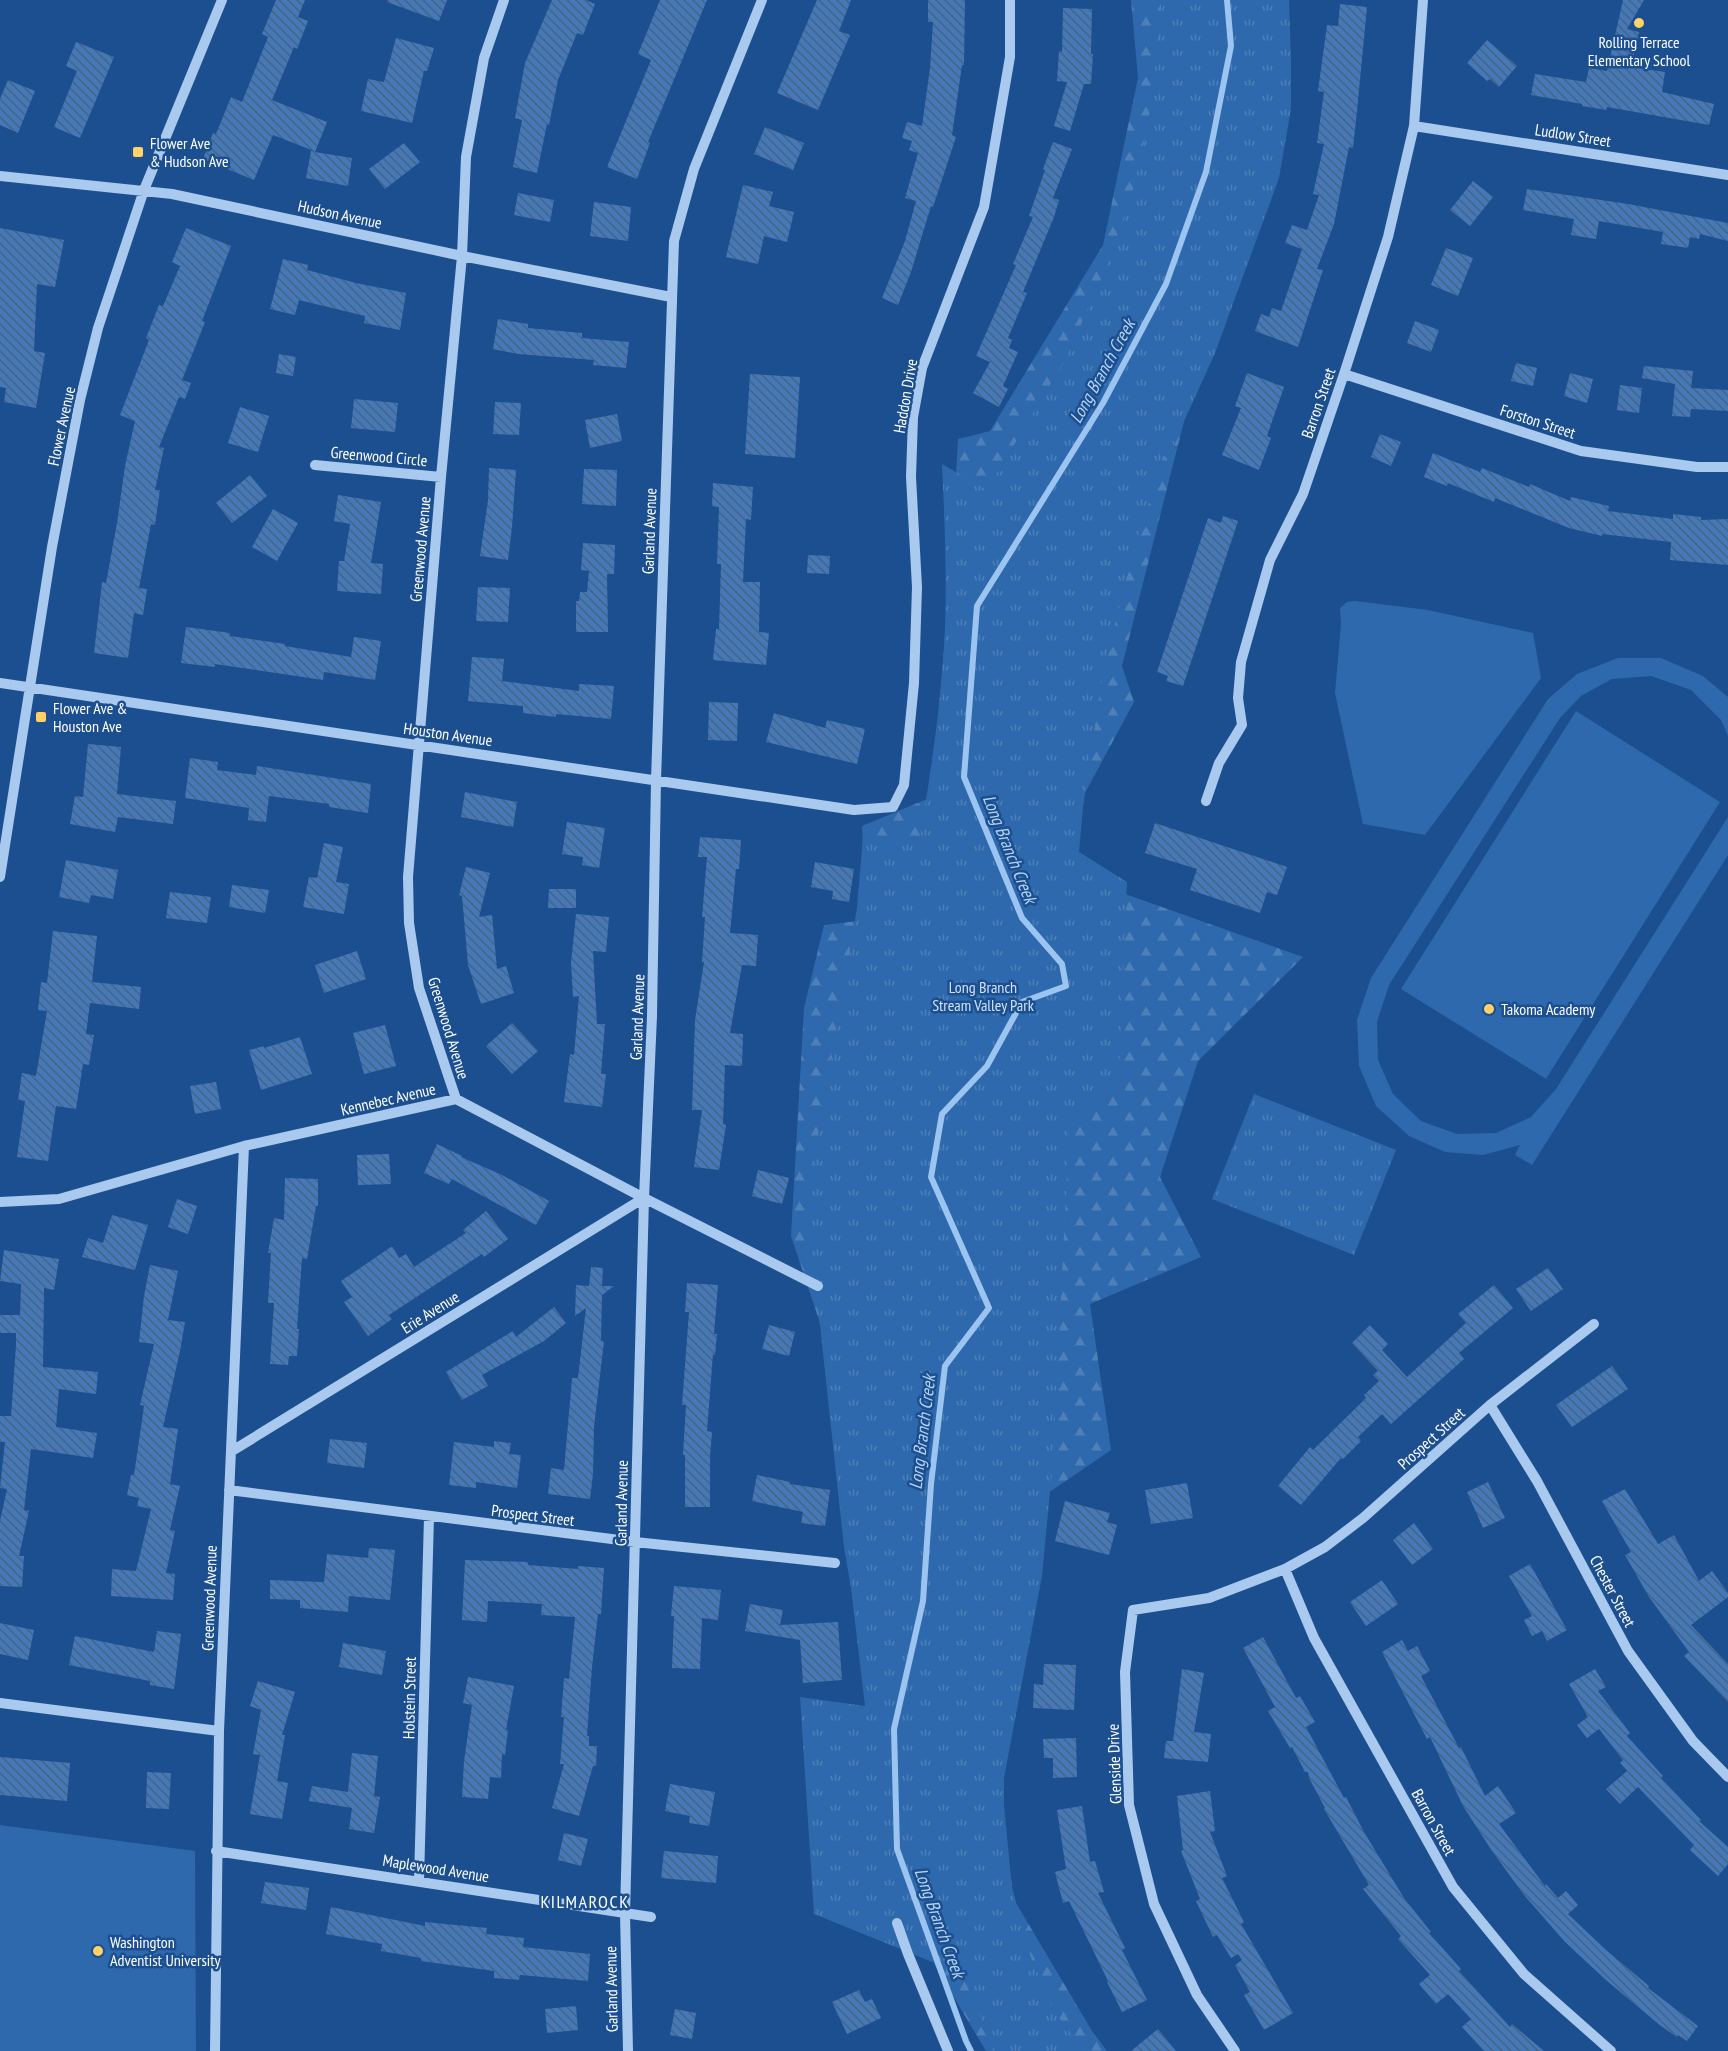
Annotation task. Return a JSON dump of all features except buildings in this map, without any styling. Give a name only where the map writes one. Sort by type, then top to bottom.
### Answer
[{"type":"street","name":"Flower Avenue","points":[[0,877],[52,547],[80,400],[98,328],[144,190],[222,0]]},
{"type":"street","name":"Greenwood Avenue","points":[[456,1099],[419,988],[410,923],[408,877],[462,256],[466,157],[484,58],[504,0]]},
{"type":"street","name":"Garland Avenue","points":[[628,2051],[625,1913],[644,1198],[652,1016],[656,780],[674,241],[694,170],[762,0]]},
{"type":"street","name":"Haddon Drive","points":[[892,807],[904,785],[914,683],[917,587],[911,477],[913,417],[922,368],[984,207],[1010,57],[1010,0]]},
{"type":"street","name":"Barron Street","points":[[1206,801],[1220,763],[1242,726],[1238,698],[1241,662],[1270,560],[1303,494],[1388,237],[1414,126],[1423,0]]},
{"type":"street","name":"Ludlow Street","points":[[1414,126],[1728,175]]},
{"type":"street","name":"Hudson Avenue","points":[[0,176],[172,194],[462,256],[671,297]]},
{"type":"street","name":"Forston Street","points":[[1344,374],[1581,451],[1697,467],[1728,467]]},
{"type":"street","name":"Greenwood Circle","points":[[315,465],[441,477]]},
{"type":"street","name":"Houston Avenue","points":[[0,683],[854,810],[892,807]]},
{"type":"street","name":"Kennebec Avenue","points":[[0,1202],[59,1198],[244,1146],[456,1099],[818,1286]]},
{"type":"street","name":"Greenwood Avenue","points":[[215,2051],[219,1731],[244,1146]]},
{"type":"street","name":"Erie Avenue","points":[[232,1451],[644,1198]]},
{"type":"street","name":"Prospect Street","points":[[1285,1569],[1325,1547],[1363,1518],[1490,1405],[1594,1324]]},
{"type":"street","name":"Chester Street","points":[[1490,1405],[1537,1481],[1628,1651],[1694,1741],[1728,1777]]},
{"type":"street","name":"Prospect Street","points":[[229,1490],[635,1542],[835,1563]]},
{"type":"street","name":"Holstein Street","points":[[419,1881],[429,1517]]},
{"type":"street","name":"Barron Street","points":[[1285,1569],[1314,1638],[1453,1887],[1524,1974],[1611,2051]]},
{"type":"street","name":"Glenside Drive","points":[[1235,2051],[1197,1995],[1154,1904],[1129,1805],[1125,1672],[1133,1610],[1209,1598],[1285,1569]]},
{"type":"street","points":[[0,1703],[219,1731]]},
{"type":"street","name":"Maplewood Avenue","points":[[216,1851],[651,1917]]},
{"type":"street","points":[[897,1923],[948,2051]]},
{"type":"green space","name":"Long Branch Stream Valley Park","points":[[1131,0],[1281,0],[1197,370],[1122,666],[1134,702],[1065,830],[1080,878],[1303,957],[1198,1061],[1160,1177],[1201,1257],[1090,1304],[1111,1450],[1035,1502],[997,1733],[1013,1898],[1092,2031],[1107,2051],[986,2051],[934,1964],[831,1356],[791,1236],[804,1008],[824,925],[866,920],[862,826],[932,797],[952,548],[958,439],[990,431],[1103,245],[1138,78]]},
{"type":"green space","name":"Long Branch Stream Valley Park","points":[[1161,0],[1289,0],[1291,109],[1279,178],[1215,353],[1171,450],[1167,450],[1137,539],[1103,671],[1083,807],[1079,852],[1127,882],[1118,1094],[1070,1111],[1053,1460],[1042,1576],[1004,1778],[1004,1829],[1010,1880],[1030,1955],[1054,2011],[1084,2051],[995,2051],[962,1974],[814,1914],[800,1697],[865,1706],[844,1547],[818,1307],[803,1217],[857,908],[863,836],[919,844],[939,709],[945,639],[946,589],[942,464],[987,490],[1066,358],[1109,261],[1132,193],[1148,124],[1161,18]]},
{"type":"green space","points":[[1347,602],[1428,610],[1533,633],[1541,678],[1425,835],[1363,824],[1335,693],[1341,624],[1340,608]]},
{"type":"green space","points":[[1618,658],[1661,658],[1703,676],[1728,697],[1728,736],[1721,720],[1691,690],[1651,676],[1612,679],[1581,696],[1560,718],[1389,985],[1377,1022],[1378,1060],[1393,1094],[1421,1121],[1457,1134],[1496,1133],[1531,1117],[1556,1089],[1728,817],[1728,855],[1532,1165],[1515,1155],[1520,1145],[1483,1155],[1445,1152],[1409,1136],[1376,1106],[1359,1066],[1357,1020],[1371,978],[1548,699],[1577,674]]},
{"type":"green space","points":[[1576,711],[1720,802],[1546,1079],[1401,989]]},
{"type":"green space","points":[[1254,1094],[1396,1150],[1354,1255],[1212,1199]]},
{"type":"green space","name":"Washington Adventist University","points":[[0,1825],[195,1851],[196,2051],[0,2051]]},
{"type":"waterway","name":"Long Branch Creek","points":[[971,2051],[897,1849],[894,1729],[923,1601],[931,1484],[945,1366],[989,1308],[931,1177],[942,1114],[987,1066],[1022,1002],[1066,986],[1062,964],[1022,918],[964,777],[977,606],[1103,403],[1166,284],[1206,172],[1231,46],[1227,0]]},
{"type":"place","name":"Rolling Terrace Elementary School","points":[[1639,23]]},
{"type":"place","name":"Flower Ave & Hudson Ave","points":[[138,152]]},
{"type":"place","name":"Flower Ave & Houston Ave","points":[[41,717]]},
{"type":"place","name":"Takoma Academy","points":[[1489,1009]]},
{"type":"place","name":"Washington Adventist University","points":[[98,1951]]},
{"type":"district","name":"KILMAROCK","points":[[585,1901]]}]
